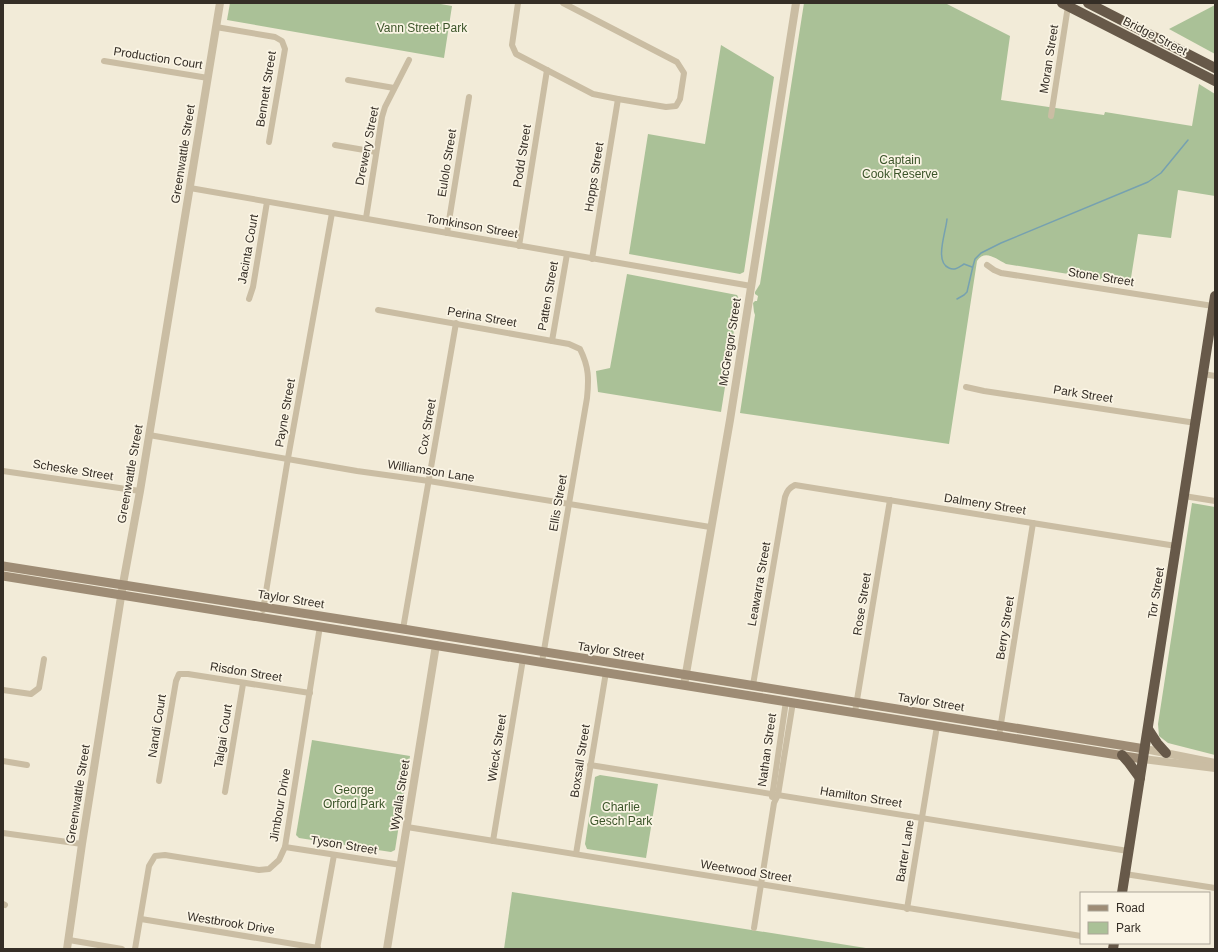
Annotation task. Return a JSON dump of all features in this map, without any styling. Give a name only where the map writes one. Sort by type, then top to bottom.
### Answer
[{"type":"highway","name":"Bridge Street","points":[[1088,3],[1100,6],[1215,68]]},
{"type":"highway","name":"Bridge Street","points":[[1065,5],[1215,81]]},
{"type":"highway","name":"Tor Street","points":[[1122,892],[1214,301]]},
{"type":"highway","points":[[1148,729],[1166,753]]},
{"type":"highway","points":[[1122,755],[1140,778]]},
{"type":"main road","name":"Taylor Street","points":[[3,566],[1000,725],[1144,754]]},
{"type":"main road","name":"Taylor Street","points":[[3,576],[789,701],[999,736],[1122,755],[1144,754]]},
{"type":"main road","points":[[403,629],[411,634],[433,638],[436,645]]},
{"type":"street","name":"Greenwattle Street","points":[[67,949],[123,584],[140,491],[220,3]]},
{"type":"street","points":[[518,3],[512,45],[516,54],[592,94],[666,107],[676,106],[680,99],[684,73],[677,62],[563,3]]},
{"type":"street","name":"McGregor Street","points":[[684,685],[710,527],[730,420],[796,3]]},
{"type":"street","name":"Moran Street","points":[[1051,116],[1065,5]]},
{"type":"street","points":[[1094,19],[1100,6]]},
{"type":"street","name":"Bennett Street","points":[[216,27],[275,37],[282,41],[285,49],[269,142]]},
{"type":"street","name":"Production Court","points":[[104,60],[208,78]]},
{"type":"street","name":"Drewery Street","points":[[366,218],[382,117],[394,88],[409,60]]},
{"type":"street","name":"Podd Street","points":[[518,246],[547,70]]},
{"type":"street","points":[[348,80],[394,88]]},
{"type":"street","name":"Eulolo Street","points":[[447,233],[469,97]]},
{"type":"street","name":"Hopps Street","points":[[592,259],[618,99]]},
{"type":"street","points":[[335,145],[376,152]]},
{"type":"street","name":"Tomkinson Street","points":[[190,188],[751,286]]},
{"type":"street","name":"Jacinta Court","points":[[249,299],[253,287],[267,202]]},
{"type":"street","name":"Payne Street","points":[[262,617],[288,458],[332,214]]},
{"type":"street","name":"Patten Street","points":[[552,341],[567,254]]},
{"type":"street","name":"Stone Street","points":[[987,265],[1001,273],[1214,301]]},
{"type":"street","name":"Perina Street","points":[[378,310],[569,344],[580,349]]},
{"type":"street","name":"Cox Street","points":[[403,629],[456,323]]},
{"type":"street","name":"Ellis Street","points":[[542,662],[588,386],[586,361],[580,349]]},
{"type":"street","points":[[1203,374],[1215,376]]},
{"type":"street","name":"Park Street","points":[[966,387],[1196,423]]},
{"type":"street","name":"Williamson Lane","points":[[149,435],[357,471],[429,481],[710,527]]},
{"type":"street","name":"Scheske Street","points":[[3,471],[140,491]]},
{"type":"street","name":"Dalmeny Street","points":[[790,487],[795,485],[1176,546]]},
{"type":"street","name":"Leawarra Street","points":[[753,685],[785,497],[786,492],[790,487]]},
{"type":"street","points":[[1184,496],[1215,501]]},
{"type":"street","name":"Rose Street","points":[[855,712],[890,500]]},
{"type":"street","name":"Berry Street","points":[[999,736],[1033,523]]},
{"type":"street","name":"Jimbour Drive","points":[[136,949],[150,866],[155,856],[166,855],[259,870],[269,869],[279,860],[285,847],[320,626]]},
{"type":"street","name":"Wyalla Street","points":[[387,949],[436,645]]},
{"type":"street","points":[[3,690],[30,694],[39,688],[44,659]]},
{"type":"street","name":"Wieck Street","points":[[493,841],[523,659]]},
{"type":"street","name":"Boxsall Street","points":[[576,854],[606,672]]},
{"type":"street","name":"Risdon Street","points":[[179,674],[188,674],[243,684],[310,693]]},
{"type":"street","name":"Nandi Court","points":[[159,781],[176,680],[179,674]]},
{"type":"street","name":"Talgai Court","points":[[225,792],[243,684]]},
{"type":"street","name":"Nathan Street","points":[[754,928],[774,803],[772,798],[775,794],[789,701]]},
{"type":"street","name":"Barter Lane","points":[[907,909],[937,726]]},
{"type":"street","name":"Taylor Street","points":[[1144,754],[1166,753],[1215,763]]},
{"type":"street","name":"Taylor Street","points":[[1144,754],[1215,768]]},
{"type":"street","points":[[3,762],[27,765]]},
{"type":"street","name":"Hamilton Street","points":[[590,765],[1128,851]]},
{"type":"street","name":"Weetwood Street","points":[[407,826],[907,909],[1080,936]]},
{"type":"street","points":[[3,833],[82,844]]},
{"type":"street","name":"Tyson Street","points":[[285,847],[401,865]]},
{"type":"street","points":[[317,948],[334,855]]},
{"type":"street","points":[[1125,874],[1215,888]]},
{"type":"street","name":"Westbrook Drive","points":[[141,919],[317,948]]},
{"type":"street","points":[[69,940],[122,949]]},
{"type":"green space","name":"Vann Street Park","points":[[230,3],[435,3],[452,6],[444,58],[227,20]]},
{"type":"green space","name":"Captain Cook Reserve","points":[[804,3],[945,3],[1010,36],[1001,100],[1104,115],[1105,112],[1192,126],[1199,84],[1215,94],[1215,196],[1178,190],[1171,238],[1138,234],[1130,284],[1006,264],[987,255],[980,257],[977,261],[949,444],[740,413],[755,315],[753,303],[757,301],[758,296],[755,292],[760,284]]},
{"type":"green space","points":[[1215,5],[1215,54],[1169,29]]},
{"type":"green space","points":[[721,45],[774,77],[744,272],[740,274],[629,254],[648,134],[705,144]]},
{"type":"green space","points":[[627,274],[737,295],[739,299],[721,412],[598,392],[596,371],[610,368]]},
{"type":"green space","points":[[1192,503],[1215,507],[1215,755],[1168,743],[1159,736],[1158,724]]},
{"type":"green space","name":"George Orford Park","points":[[312,740],[410,756],[395,850],[391,852],[299,838],[296,835]]},
{"type":"green space","name":"Charlie Gesch Park","points":[[600,775],[658,784],[646,858],[587,849],[585,844],[595,777]]},
{"type":"green space","points":[[512,892],[872,949],[504,949]]},
{"type":"waterway","points":[[957,299],[967,292],[975,259],[981,253],[1001,243],[1148,182],[1161,173],[1188,140]]},
{"type":"waterway","points":[[947,219],[942,246],[942,260],[945,265],[953,269],[964,264],[972,267]]}]
